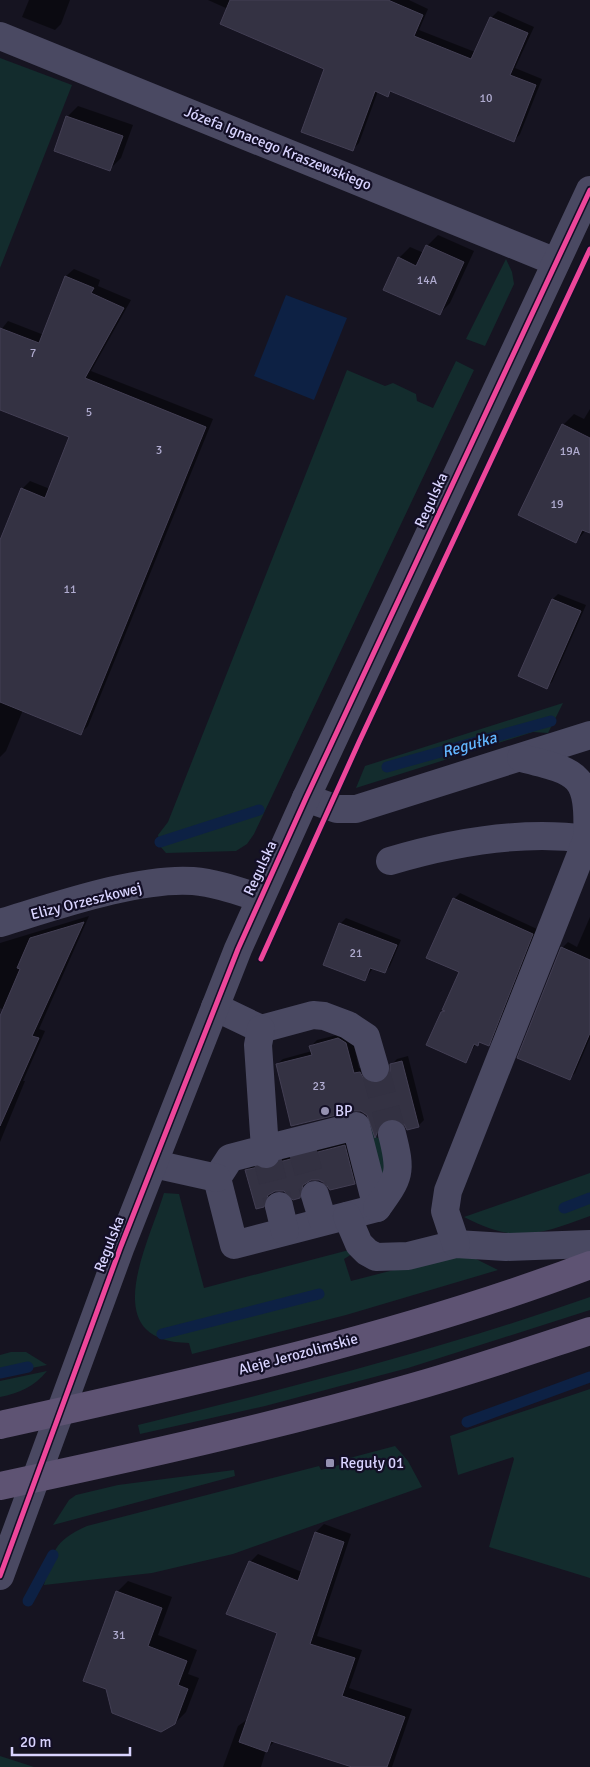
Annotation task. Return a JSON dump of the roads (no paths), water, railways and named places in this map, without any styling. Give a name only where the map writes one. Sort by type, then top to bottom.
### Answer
[{"type":"main road","name":"Aleje Jerozolimskie","points":[[0,1425],[201,1379],[433,1318],[513,1294],[590,1265]]},
{"type":"main road","points":[[0,1486],[274,1425],[408,1389],[590,1331]]},
{"type":"street","name":"Józefa Ignacego Kraszewskiego","points":[[0,36],[556,262]]},
{"type":"street","name":"Regulska","points":[[0,1576],[59,1412],[154,1164],[260,898],[590,190]]},
{"type":"street","points":[[306,798],[338,809],[356,809],[590,735]]},
{"type":"street","points":[[456,1244],[445,1211],[448,1191],[587,839],[590,824],[589,795],[581,778],[567,769],[521,758]]},
{"type":"street","points":[[390,861],[466,843],[519,836],[557,835],[587,839]]},
{"type":"street","name":"Elizy Orzeszkowej","points":[[0,924],[92,896],[156,883],[196,882],[260,898]]},
{"type":"street","points":[[215,1007],[261,1029],[313,1015],[324,1016],[363,1033],[368,1041],[375,1068]]},
{"type":"street","points":[[261,1029],[258,1045],[266,1151]]},
{"type":"street","points":[[377,1208],[356,1126],[301,1143],[230,1158],[217,1178],[234,1245],[282,1218],[335,1219],[377,1208],[394,1183],[399,1169],[392,1134]]},
{"type":"street","points":[[154,1164],[217,1178]]},
{"type":"street","points":[[316,1195],[335,1219],[359,1244],[376,1257],[408,1256],[456,1244],[506,1247],[590,1244]]},
{"type":"water","points":[[286,295],[347,318],[314,400],[254,376]]},
{"type":"waterway","name":"Regułka","points":[[387,767],[551,721]]},
{"type":"waterway","name":"Regułka","points":[[160,842],[259,810]]},
{"type":"waterway","points":[[564,1208],[590,1198]]},
{"type":"waterway","points":[[162,1334],[319,1294]]},
{"type":"waterway","points":[[0,1373],[28,1367]]},
{"type":"waterway","points":[[467,1422],[590,1377]]},
{"type":"waterway","points":[[28,1601],[53,1555]]},
{"type":"tunnel","points":[[375,1068],[392,1134]]},
{"type":"tunnel","points":[[301,1145],[315,1195]]},
{"type":"tunnel","points":[[266,1154],[279,1206]]},
{"type":"place","name":"BP","points":[[325,1111]]},
{"type":"place","name":"Reguły 01","points":[[330,1463]]}]
